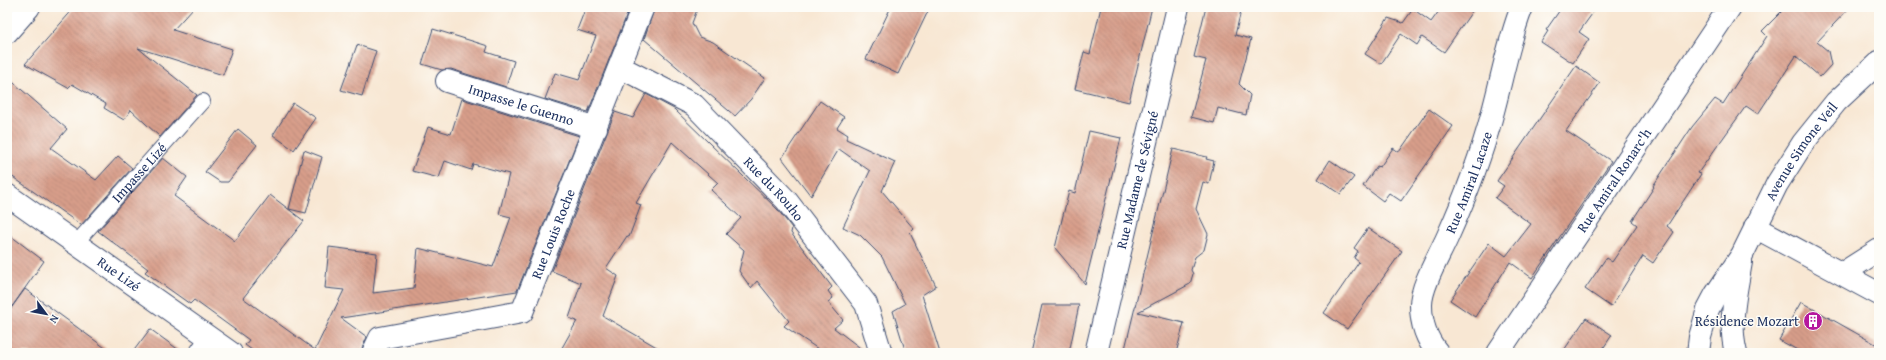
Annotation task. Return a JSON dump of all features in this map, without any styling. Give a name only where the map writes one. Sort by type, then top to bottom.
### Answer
[{"type":"street","points":[[7,32],[29,7]]},
{"type":"street","name":"Rue Louis Roche","points":[[374,353],[380,338],[522,312],[643,7]]},
{"type":"street","name":"Rue Madame de Sévigné","points":[[1096,353],[1178,7]]},
{"type":"street","name":"Rue Amiral Lacaze","points":[[1438,353],[1432,345],[1425,329],[1421,304],[1428,277],[1468,188],[1492,116],[1513,30],[1522,7]]},
{"type":"street","name":"Rue Amiral Ronarc'h","points":[[1498,353],[1730,7]]},
{"type":"street","name":"Avenue Simone Veil","points":[[1698,353],[1700,337],[1708,309],[1716,294],[1742,255],[1776,184],[1802,143],[1836,102],[1879,62]]},
{"type":"street","name":"Rue du Rouho","points":[[620,67],[694,105],[786,200],[866,304],[881,353]]},
{"type":"street","name":"Impasse le Guenno","points":[[447,81],[596,128]]},
{"type":"street","name":"Rue Lizé","points":[[7,195],[75,244],[201,345],[231,353]]},
{"type":"street","points":[[1755,227],[1843,273],[1879,294]]},
{"type":"street","points":[[1843,273],[1879,250]]},
{"type":"street","name":"Avenue Simone Veil","points":[[1736,353],[1732,341],[1732,320],[1742,255]]},
{"type":"lane","name":"Impasse Lizé","points":[[75,244],[203,101]]},
{"type":"building","points":[[75,7],[194,7],[173,30],[232,49],[223,75],[138,48],[197,95],[160,137],[131,110],[124,120],[104,108],[106,104],[72,84],[68,88],[25,64]]},
{"type":"building","points":[[586,7],[630,7],[588,112],[545,99],[555,73],[579,80],[596,36],[577,30]]},
{"type":"building","points":[[655,7],[698,7],[692,23],[699,37],[713,42],[765,78],[751,99],[735,116],[644,39]]},
{"type":"building","points":[[891,7],[930,7],[898,74],[866,59]]},
{"type":"building","points":[[1101,7],[1152,7],[1129,102],[1075,89],[1084,52],[1090,54]]},
{"type":"building","points":[[1206,7],[1242,7],[1235,35],[1251,39],[1239,84],[1250,95],[1246,115],[1218,108],[1214,123],[1191,117],[1206,60],[1194,57]]},
{"type":"building","points":[[1442,7],[1475,7],[1444,52],[1422,37],[1417,45],[1401,34],[1381,64],[1365,54],[1388,18],[1403,23],[1413,9],[1431,22]]},
{"type":"building","points":[[1562,7],[1597,7],[1579,32],[1589,39],[1573,63],[1541,42],[1548,31],[1546,30]]},
{"type":"building","points":[[1786,7],[1850,7],[1817,42],[1828,51],[1831,65],[1820,77],[1796,56],[1758,114],[1746,106],[1698,173],[1701,174],[1667,226],[1674,232],[1653,263],[1643,256],[1611,307],[1585,289],[1606,258],[1612,262],[1637,225],[1632,221],[1692,127],[1715,99],[1723,104],[1767,36],[1762,31]]},
{"type":"building","points":[[433,29],[488,46],[486,52],[514,61],[506,87],[451,69],[442,70],[422,64]]},
{"type":"building","points":[[357,45],[376,51],[362,96],[341,90]]},
{"type":"building","points":[[1576,66],[1600,83],[1566,131],[1611,161],[1532,278],[1510,262],[1475,317],[1450,300],[1489,243],[1506,256],[1531,224],[1495,198],[1504,186],[1497,181]]},
{"type":"building","points":[[7,77],[67,129],[51,148],[96,180],[118,156],[132,168],[81,225],[7,173]]},
{"type":"building","points":[[646,94],[674,109],[778,210],[792,228],[791,233],[832,287],[828,291],[833,298],[828,302],[843,320],[834,328],[867,353],[824,353],[784,326],[789,321],[757,281],[751,288],[739,271],[744,250],[726,234],[741,218],[711,190],[718,183],[672,142],[636,203],[641,205],[629,237],[627,236],[606,268],[618,276],[603,316],[667,353],[559,353],[577,321],[569,318],[581,283],[552,271],[615,112],[633,118]]},
{"type":"building","points":[[462,99],[579,136],[517,291],[341,318],[367,337],[360,353],[256,353],[245,345],[249,340],[194,300],[190,304],[145,272],[148,269],[98,231],[163,158],[187,177],[174,196],[235,241],[270,195],[304,221],[243,298],[315,350],[344,290],[325,288],[329,247],[377,253],[373,293],[414,288],[418,248],[493,267],[511,217],[499,214],[509,174],[473,164],[471,170],[445,161],[439,178],[412,171],[428,127],[451,134]]},
{"type":"building","points":[[820,101],[844,117],[837,128],[848,135],[846,139],[895,162],[882,191],[914,229],[910,233],[936,286],[922,295],[940,353],[906,353],[893,311],[905,304],[882,257],[860,235],[843,227],[870,171],[839,149],[811,196],[782,158]]},
{"type":"building","points":[[293,103],[316,118],[294,150],[273,135]]},
{"type":"building","points":[[1429,109],[1453,126],[1401,201],[1389,193],[1383,201],[1363,186],[1377,166],[1380,167],[1393,148],[1399,152]]},
{"type":"building","points":[[238,129],[257,145],[228,182],[220,182],[205,172]]},
{"type":"building","points":[[1089,131],[1121,138],[1085,284],[1055,248],[1069,191],[1075,193]]},
{"type":"building","points":[[1173,149],[1207,157],[1206,159],[1214,161],[1209,184],[1203,182],[1196,209],[1208,234],[1204,250],[1195,257],[1191,270],[1193,274],[1190,284],[1138,312],[1184,323],[1176,353],[1124,353]]},
{"type":"building","points":[[304,150],[322,157],[306,213],[289,209]]},
{"type":"building","points":[[1330,160],[1354,177],[1341,194],[1318,179]]},
{"type":"building","points":[[1368,228],[1402,251],[1347,329],[1324,313],[1359,262],[1354,258],[1358,251],[1354,248]]},
{"type":"building","points":[[7,233],[44,261],[9,311],[25,289],[112,353],[7,353]]},
{"type":"building","name":"Résidence Mozart","points":[[1801,302],[1879,346],[1879,353],[1803,353],[1779,340]]},
{"type":"building","points":[[1042,305],[1079,305],[1069,353],[1031,353]]},
{"type":"building","points":[[1586,318],[1612,335],[1600,353],[1562,353]]},
{"type":"building","points":[[150,329],[183,353],[132,353]]},
{"type":"place","name":"Résidence Mozart","points":[[1813,321]]}]
